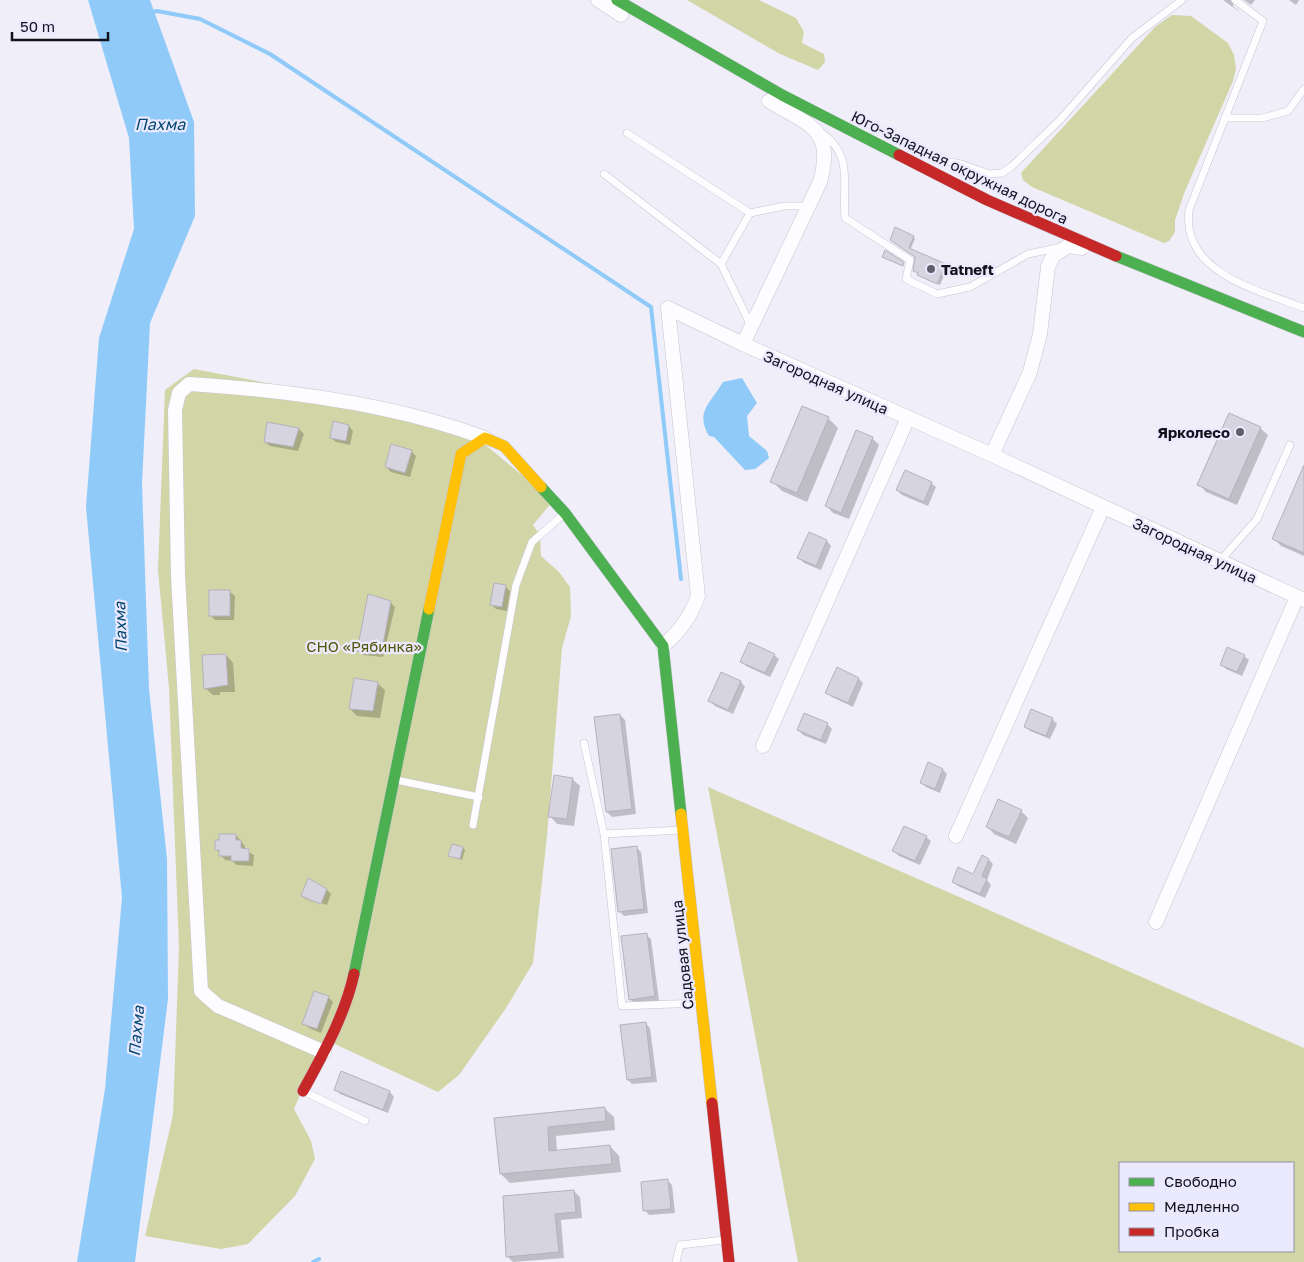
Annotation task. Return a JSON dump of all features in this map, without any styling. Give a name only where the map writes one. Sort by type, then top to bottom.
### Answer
[{"type":"main road","name":"Юго-Западная окружная дорога","points":[[617,0],[741,73],[861,137],[987,200],[1100,250],[1304,332]]},
{"type":"main road","points":[[686,26],[703,36]]},
{"type":"main road","name":"Юго-Западная окружная дорога","points":[[849,116],[892,138]]},
{"type":"main road","name":"Юго-Западная окружная дорога","points":[[931,157],[989,185]]},
{"type":"main road","points":[[1218,284],[1304,318]]},
{"type":"main road","points":[[303,1091],[324,1052],[350,993],[461,454],[485,438],[504,446],[564,513],[663,646]]},
{"type":"main road","name":"Садовая улица","points":[[663,646],[729,1262]]},
{"type":"street","points":[[598,0],[817,130],[823,144],[825,163],[820,182],[743,344]]},
{"type":"street","points":[[992,455],[1030,372],[1040,334],[1048,267],[1053,256],[1068,246],[1100,250]]},
{"type":"street","name":"Загородная улица","points":[[663,646],[682,629],[692,612],[698,596],[668,308],[743,344],[992,455],[1301,599]]},
{"type":"street","points":[[324,1052],[218,1006],[201,991],[178,576],[175,410],[179,393],[189,384],[248,387],[382,409],[444,423],[485,438]]},
{"type":"street","points":[[763,746],[908,418]]},
{"type":"street","points":[[956,836],[1103,507]]},
{"type":"street","points":[[1156,922],[1301,599]]},
{"type":"lane","points":[[931,157],[961,164],[989,174],[1002,173],[1011,167],[1060,120],[1132,38],[1182,0]]},
{"type":"lane","points":[[1235,0],[1263,21],[1190,210],[1188,221],[1192,244],[1202,259],[1226,276],[1304,308]]},
{"type":"lane","points":[[1225,118],[1262,118],[1288,111],[1304,90]]},
{"type":"lane","points":[[817,130],[830,139],[841,153],[845,170],[845,218],[910,260],[906,279],[937,294],[970,287],[1028,254],[1068,246]]},
{"type":"lane","points":[[627,133],[750,213],[784,206],[809,206]]},
{"type":"lane","points":[[604,174],[721,264],[752,326]]},
{"type":"lane","points":[[721,264],[750,213]]},
{"type":"lane","points":[[1220,562],[1257,519],[1290,445]]},
{"type":"lane","points":[[473,825],[516,585],[532,542],[564,513]]},
{"type":"lane","points":[[584,743],[604,834],[622,1006],[702,1002]]},
{"type":"lane","points":[[394,780],[479,797]]},
{"type":"lane","points":[[604,834],[684,830]]},
{"type":"lane","points":[[303,1091],[366,1121]]},
{"type":"lane","points":[[676,1262],[680,1246],[727,1240]]},
{"type":"green space","points":[[687,0],[759,0],[796,18],[804,32],[802,43],[824,54],[825,62],[818,70],[780,54]]},
{"type":"green space","points":[[1172,15],[1191,16],[1228,43],[1234,55],[1236,69],[1233,81],[1185,191],[1175,220],[1175,232],[1169,241],[1164,243],[1032,187],[1023,180],[1021,173],[1155,27]]},
{"type":"green space","name":"СНО «Рябинка»","points":[[194,369],[299,389],[482,442],[553,501],[533,525],[540,535],[541,556],[559,572],[570,587],[571,616],[562,648],[547,836],[533,963],[506,1008],[459,1075],[438,1092],[324,1039],[294,1109],[311,1141],[315,1159],[295,1196],[248,1244],[221,1249],[145,1236],[173,1115],[179,947],[169,688],[158,570],[165,390]]},
{"type":"green space","points":[[708,787],[1304,1048],[1304,1262],[798,1262]]},
{"type":"water","name":"Пахма","points":[[88,0],[150,0],[194,122],[195,216],[150,323],[142,483],[149,689],[167,859],[168,999],[135,1262],[77,1262],[105,1089],[122,898],[86,507],[99,338],[134,229],[129,138]]},
{"type":"water","points":[[742,378],[757,403],[747,416],[749,436],[767,451],[769,458],[755,469],[745,470],[714,437],[709,436],[703,421],[709,402],[723,382]]},
{"type":"building","points":[[895,227],[914,236],[909,248],[946,264],[937,284],[917,275],[918,273],[913,271],[915,257],[890,240]]},
{"type":"building","points":[[885,250],[904,262],[903,266],[882,257]]},
{"type":"building","points":[[802,406],[829,417],[797,493],[770,482]]},
{"type":"building","points":[[1229,413],[1261,427],[1229,499],[1197,485]]},
{"type":"building","points":[[333,421],[349,425],[346,441],[330,438]]},
{"type":"building","points":[[267,422],[299,428],[293,447],[264,442]]},
{"type":"building","points":[[856,430],[873,437],[841,513],[825,506]]},
{"type":"building","points":[[391,444],[412,450],[405,473],[385,467]]},
{"type":"building","points":[[1304,465],[1304,553],[1272,539]]},
{"type":"building","points":[[905,470],[932,482],[924,502],[896,490]]},
{"type":"building","points":[[809,532],[827,540],[816,566],[797,558]]},
{"type":"building","points":[[494,583],[506,585],[502,607],[490,605]]},
{"type":"building","points":[[209,590],[230,590],[230,616],[209,616]]},
{"type":"building","points":[[368,594],[391,601],[382,650],[379,649],[379,652],[371,651],[370,654],[357,651]]},
{"type":"building","points":[[749,642],[775,654],[765,673],[740,662]]},
{"type":"building","points":[[1227,647],[1245,655],[1237,672],[1220,665]]},
{"type":"building","points":[[226,654],[228,685],[204,689],[202,655]]},
{"type":"building","points":[[837,667],[859,678],[848,703],[825,693]]},
{"type":"building","points":[[721,672],[741,681],[728,710],[708,701]]},
{"type":"building","points":[[354,678],[378,682],[373,711],[349,709]]},
{"type":"building","points":[[1031,709],[1053,718],[1046,736],[1024,727]]},
{"type":"building","points":[[804,713],[828,723],[821,740],[797,730]]},
{"type":"building","points":[[620,714],[632,809],[606,812],[594,717]]},
{"type":"building","points":[[928,762],[943,769],[935,789],[920,783]]},
{"type":"building","points":[[554,775],[573,778],[567,819],[548,817]]},
{"type":"building","points":[[998,799],[1022,810],[1009,837],[986,827]]},
{"type":"building","points":[[904,826],[927,836],[915,861],[892,851]]},
{"type":"building","points":[[219,834],[236,834],[236,840],[241,840],[241,848],[249,849],[249,861],[231,861],[231,856],[219,856],[219,850],[215,850],[215,840],[219,840]]},
{"type":"building","points":[[452,844],[463,847],[460,859],[448,856]]},
{"type":"building","points":[[637,846],[644,909],[618,912],[611,849]]},
{"type":"building","points":[[982,855],[989,859],[982,876],[987,879],[980,894],[952,882],[958,867],[973,874]]},
{"type":"building","points":[[308,878],[327,889],[321,904],[301,896]]},
{"type":"building","points":[[647,933],[655,996],[629,1000],[621,936]]},
{"type":"building","points":[[314,991],[329,996],[317,1029],[302,1024]]},
{"type":"building","points":[[646,1022],[652,1077],[627,1080],[620,1025]]},
{"type":"building","points":[[341,1071],[390,1091],[383,1110],[334,1090]]},
{"type":"building","points":[[605,1107],[606,1121],[548,1127],[549,1151],[610,1145],[612,1164],[500,1174],[494,1118]]},
{"type":"building","points":[[668,1179],[671,1209],[643,1211],[641,1182]]},
{"type":"building","points":[[574,1190],[576,1212],[555,1214],[559,1252],[506,1257],[503,1196]]},
{"type":"waterway","points":[[149,13],[157,11],[200,19],[270,54],[651,307],[681,579]]},
{"type":"waterway","points":[[313,1262],[319,1259]]},
{"type":"traffic: fast","points":[[617,0],[782,95],[899,155]]},
{"type":"traffic: fast","points":[[1116,256],[1304,332]]},
{"type":"traffic: fast","points":[[541,487],[565,513],[663,646],[681,814]]},
{"type":"traffic: fast","points":[[354,974],[429,609]]},
{"type":"traffic: slow","points":[[429,609],[461,454],[485,438],[504,446],[541,487]]},
{"type":"traffic: slow","points":[[681,814],[712,1103]]},
{"type":"traffic: jam","points":[[899,155],[987,200],[1116,256]]},
{"type":"traffic: jam","points":[[303,1091],[326,1049],[345,1004],[354,974]]},
{"type":"traffic: jam","points":[[712,1103],[729,1262]]},
{"type":"place","name":"Tatneft","points":[[931,269]]},
{"type":"place","name":"Ярколесо","points":[[1240,432]]}]
